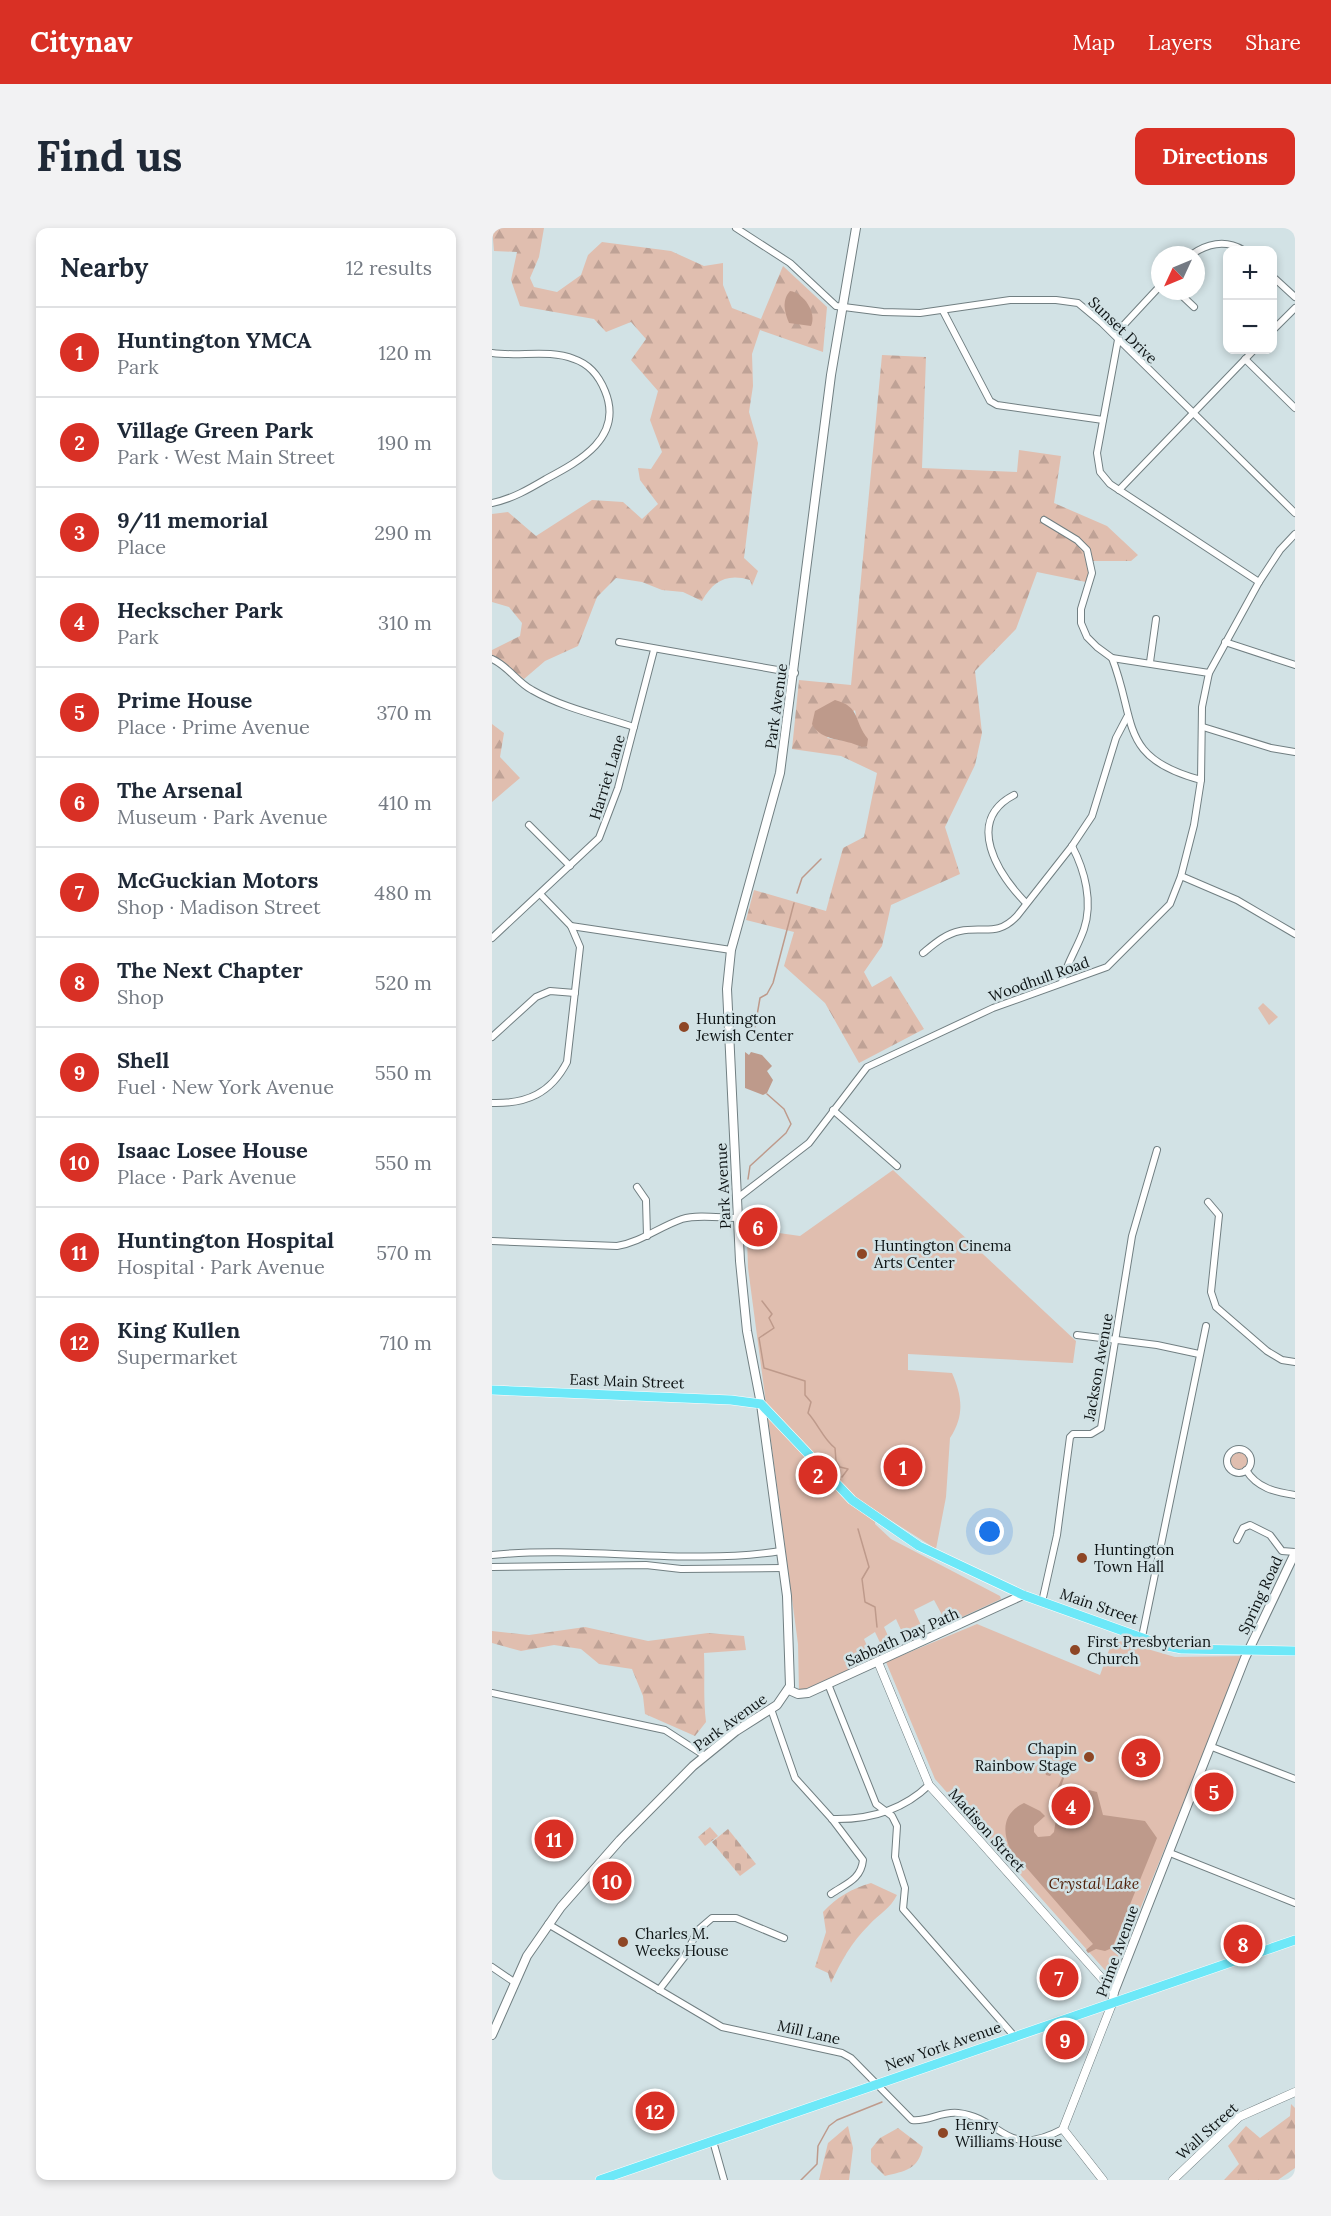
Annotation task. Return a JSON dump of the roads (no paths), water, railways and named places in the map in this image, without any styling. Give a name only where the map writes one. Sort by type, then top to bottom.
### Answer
[{"type":"main road","name":"Park Avenue","points":[[492,2035],[514,1982],[548,1924],[620,1840],[705,1756],[771,1709],[789,1690],[791,1654],[783,1568],[761,1404],[747,1331],[727,1040],[727,989],[731,950],[780,773],[795,673],[831,375],[856,228]]},
{"type":"main road","name":"East Main Street","points":[[492,1390],[731,1400],[761,1404]]},
{"type":"main road","name":"Main Street","points":[[761,1404],[852,1500],[897,1532],[937,1556],[1023,1595],[1182,1649],[1250,1648],[1295,1651]]},
{"type":"main road","name":"Spring Road","points":[[1250,1648],[1295,1553]]},
{"type":"main road","name":"Sabbath Day Path","points":[[771,1709],[1023,1595]]},
{"type":"main road","name":"Prime Avenue","points":[[1112,2004],[1114,1992],[1250,1648]]},
{"type":"main road","points":[[789,1690],[798,1694],[808,1693]]},
{"type":"main road","name":"New York Avenue","points":[[600,2180],[1295,1940]]},
{"type":"street","points":[[736,228],[793,265],[829,301],[844,307]]},
{"type":"street","points":[[1205,246],[1220,243],[1230,246]]},
{"type":"street","points":[[1277,281],[1295,297]]},
{"type":"street","points":[[1151,296],[1120,329],[1102,420],[1098,464],[1105,479],[1119,490],[1259,582]]},
{"type":"street","name":"Sunset Drive","points":[[844,307],[883,312],[943,310],[1010,300],[1068,301],[1086,308],[1295,513]]},
{"type":"street","points":[[1187,300],[1194,307]]},
{"type":"street","points":[[1277,326],[1295,308]]},
{"type":"street","points":[[943,310],[990,401],[997,405],[1102,420]]},
{"type":"street","points":[[492,353],[561,355],[576,359],[590,368],[600,381],[609,408],[608,424],[593,451],[580,461],[521,493],[492,503]]},
{"type":"street","points":[[1119,490],[1250,354]]},
{"type":"street","points":[[1245,359],[1295,408]]},
{"type":"street","points":[[1044,520],[1077,540],[1087,550],[1092,573],[1081,609],[1081,623],[1087,637],[1112,658],[1131,730],[1150,756],[1178,774],[1201,780]]},
{"type":"street","name":"Woodhull Road","points":[[739,1197],[809,1143],[867,1067],[971,1017],[1062,981],[1107,967],[1170,904],[1181,876],[1194,825],[1201,780],[1202,707],[1209,673],[1259,582],[1280,550],[1295,534]]},
{"type":"street","points":[[1150,662],[1156,619]]},
{"type":"street","points":[[619,642],[654,650],[795,673]]},
{"type":"street","points":[[1225,642],[1295,665]]},
{"type":"street","name":"Harriet Lane","points":[[493,936],[541,895],[599,838],[607,823],[654,650]]},
{"type":"street","points":[[492,658],[506,666],[529,689],[545,697],[634,727]]},
{"type":"street","points":[[1112,658],[1150,662],[1209,673]]},
{"type":"street","points":[[923,953],[947,935],[961,930],[994,931],[1009,924],[1072,846],[1092,816],[1116,738],[1127,717]]},
{"type":"street","points":[[1203,727],[1295,752]]},
{"type":"street","points":[[1014,795],[1000,802],[995,809],[988,837],[992,856],[1002,875],[1026,903]]},
{"type":"street","points":[[529,825],[570,867]]},
{"type":"street","points":[[1062,981],[1066,963],[1084,931],[1088,914],[1088,896],[1080,862],[1072,846]]},
{"type":"street","points":[[1181,876],[1237,900],[1295,934]]},
{"type":"street","points":[[492,1103],[529,1100],[546,1091],[559,1077],[567,1062],[580,947],[571,926],[541,895]]},
{"type":"street","points":[[571,926],[731,950]]},
{"type":"street","points":[[492,1037],[536,997],[550,991],[575,993]]},
{"type":"street","points":[[833,1110],[897,1166]]},
{"type":"street","name":"Jackson Avenue","points":[[1042,1602],[1056,1535],[1070,1437],[1073,1434],[1091,1434],[1101,1428],[1132,1236],[1157,1150]]},
{"type":"street","points":[[637,1187],[646,1200],[647,1236]]},
{"type":"street","points":[[1208,1202],[1219,1215],[1211,1292],[1216,1307],[1267,1352],[1282,1360],[1295,1362]]},
{"type":"street","points":[[492,1242],[617,1246],[634,1243],[685,1218],[738,1218]]},
{"type":"street","points":[[1142,1637],[1206,1326]]},
{"type":"street","points":[[1077,1335],[1199,1354]]},
{"type":"street","points":[[1246,1470],[1252,1479],[1263,1487],[1295,1495]]},
{"type":"street","points":[[1237,1540],[1243,1528],[1250,1525],[1270,1535],[1282,1551],[1295,1553]]},
{"type":"street","points":[[492,1555],[595,1552],[719,1557],[781,1551]]},
{"type":"street","points":[[595,1552],[596,1565]]},
{"type":"street","points":[[661,1555],[661,1567]]},
{"type":"street","points":[[719,1557],[720,1568]]},
{"type":"street","points":[[492,1567],[596,1565],[681,1569],[783,1568]]},
{"type":"street","name":"Madison Street","points":[[878,1662],[929,1785],[1114,1992]]},
{"type":"street","points":[[828,1684],[876,1804],[892,1816],[897,1826],[895,1857],[905,1888],[903,1909],[1015,2037]]},
{"type":"street","points":[[492,1693],[664,1730],[705,1756]]},
{"type":"street","points":[[771,1709],[795,1778],[832,1819],[863,1860],[862,1870],[854,1880],[831,1894]]},
{"type":"street","points":[[1212,1747],[1295,1779]]},
{"type":"street","points":[[832,1819],[862,1819],[884,1812],[909,1801],[929,1785]]},
{"type":"street","points":[[1170,1853],[1295,1903]]},
{"type":"street","points":[[659,1990],[685,1956],[698,1930],[712,1918],[736,1918],[784,1938]]},
{"type":"street","name":"Mill Lane","points":[[548,1924],[722,2027],[842,2053],[851,2058],[912,2120],[920,2121],[945,2112],[960,2113],[1008,2137],[1022,2140],[1038,2140],[1063,2129]]},
{"type":"street","points":[[492,1967],[514,1982]]},
{"type":"street","name":"Prime Avenue","points":[[1063,2129],[1112,2004]]},
{"type":"street","name":"Wall Street","points":[[1173,2180],[1239,2117],[1295,2092]]},
{"type":"street","points":[[1063,2129],[1102,2180]]},
{"type":"street","points":[[713,2141],[724,2180]]},
{"type":"water","points":[[790,291],[800,295],[808,304],[812,315],[811,326],[789,323],[785,303]]},
{"type":"water","points":[[835,700],[853,710],[868,739],[867,746],[861,747],[827,737],[816,730],[812,724],[815,711]]},
{"type":"water","points":[[745,1052],[749,1055],[751,1052],[762,1055],[772,1066],[767,1071],[773,1080],[767,1093],[763,1095],[745,1088]]},
{"type":"water","name":"Crystal Lake","points":[[1054,1762],[1061,1768],[1064,1778],[1059,1793],[1065,1804],[1071,1807],[1089,1790],[1097,1792],[1103,1815],[1145,1821],[1157,1838],[1112,1948],[1105,1951],[1096,1949],[1088,1953],[1086,1950],[1093,1944],[1010,1849],[1007,1842],[1005,1829],[1008,1817],[1024,1803],[1045,1816],[1034,1826],[1034,1832],[1038,1837],[1050,1836],[1054,1832],[1056,1819],[1062,1813],[1055,1793],[1062,1778],[1060,1770],[1055,1768],[1050,1776],[1046,1775],[1044,1768],[1047,1763]]},
{"type":"waterway","points":[[797,893],[802,878],[821,859]]},
{"type":"waterway","points":[[755,1027],[760,998],[767,994],[773,983],[794,903]]},
{"type":"waterway","points":[[748,1179],[750,1166],[786,1133],[791,1124],[784,1109],[767,1094]]},
{"type":"waterway","points":[[762,1301],[772,1314],[769,1318],[774,1328],[759,1338],[764,1368],[805,1381],[805,1395],[811,1402],[808,1413],[835,1448],[836,1461],[840,1467],[848,1469],[842,1477]]},
{"type":"waterway","points":[[858,1529],[869,1567],[862,1579],[865,1602],[875,1607],[877,1627]]},
{"type":"waterway","points":[[801,2180],[817,2164],[818,2146],[829,2126],[837,2120],[882,2102]]},
{"type":"place","name":"Huntington Jewish Center","points":[[684,1027]]},
{"type":"place","name":"The Arsenal","points":[[758,1227]]},
{"type":"place","name":"Huntington Cinema Arts Center","points":[[862,1254]]},
{"type":"place","name":"Huntington YMCA","points":[[903,1467]]},
{"type":"place","name":"Village Green Park","points":[[818,1475]]},
{"type":"place","name":"Huntington Town Hall","points":[[1082,1558]]},
{"type":"place","name":"First Presbyterian Church","points":[[1075,1650]]},
{"type":"place","name":"Chapin Rainbow Stage","points":[[1089,1757]]},
{"type":"place","name":"9/11 memorial","points":[[1141,1758]]},
{"type":"place","name":"Prime House","points":[[1214,1792]]},
{"type":"place","name":"Heckscher Park","points":[[1071,1806]]},
{"type":"place","name":"Huntington Hospital","points":[[554,1839]]},
{"type":"place","name":"Isaac Losee House","points":[[612,1881]]},
{"type":"place","name":"Charles M. Weeks House","points":[[623,1942]]},
{"type":"place","name":"The Next Chapter","points":[[1243,1944]]},
{"type":"place","name":"McGuckian Motors","points":[[1059,1978]]},
{"type":"place","name":"Shell","points":[[1065,2040]]},
{"type":"place","name":"King Kullen","points":[[655,2111]]},
{"type":"place","name":"Henry Williams House","points":[[943,2133]]}]
